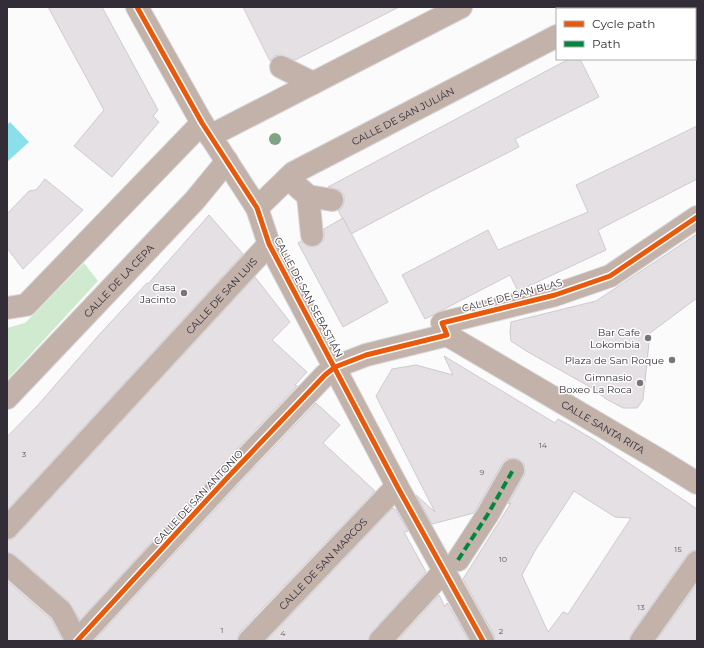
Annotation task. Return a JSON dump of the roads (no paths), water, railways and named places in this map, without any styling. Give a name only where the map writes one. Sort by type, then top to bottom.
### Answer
[{"type":"street","name":"CALLE DE SAN SEBASTIÁN","points":[[137,7],[206,129],[257,208],[269,244],[335,366],[397,486],[451,565],[483,641]]},
{"type":"street","points":[[7,308],[26,305],[206,129],[313,83],[461,7]]},
{"type":"street","name":"CALLE DE SAN JULIÁN","points":[[257,208],[288,178],[300,169],[556,37]]},
{"type":"street","points":[[281,67],[313,83]]},
{"type":"street","name":"CALLE DE LA CEPA","points":[[7,398],[194,200],[226,161]]},
{"type":"street","points":[[288,178],[308,196],[332,200]]},
{"type":"street","points":[[308,196],[312,235]]},
{"type":"street","name":"CALLE DE SAN BLAS","points":[[335,366],[366,355],[443,323],[548,288],[610,276],[697,217]]},
{"type":"street","name":"CALLE DE SAN LUIS","points":[[7,528],[66,477],[88,453],[171,344],[269,244]]},
{"type":"street","name":"CALLE SANTA RITA","points":[[443,323],[697,483]]},
{"type":"street","name":"CALLE DE SAN ANTONIO","points":[[77,641],[126,600],[179,531],[197,522],[219,478],[335,366]]},
{"type":"street","points":[[380,641],[451,565],[488,514],[513,470]]},
{"type":"street","name":"CALLE DE SAN MARCOS","points":[[249,641],[397,486]]},
{"type":"street","name":"CALLE DE SAN ANTONIO","points":[[179,531],[176,539],[181,549],[180,553]]},
{"type":"street","points":[[641,641],[697,562]]},
{"type":"street","points":[[7,564],[57,600],[61,611],[77,641]]},
{"type":"water","points":[[10,122],[29,142],[7,162],[7,125]]},
{"type":"place","name":"Casa Jacinto","points":[[184,293]]},
{"type":"place","name":"Bar Cafe Lokombia","points":[[648,338]]},
{"type":"place","name":"Plaza de San Roque","points":[[672,360]]},
{"type":"place","name":"Gimnasio Boxeo La Roca","points":[[640,383]]}]
